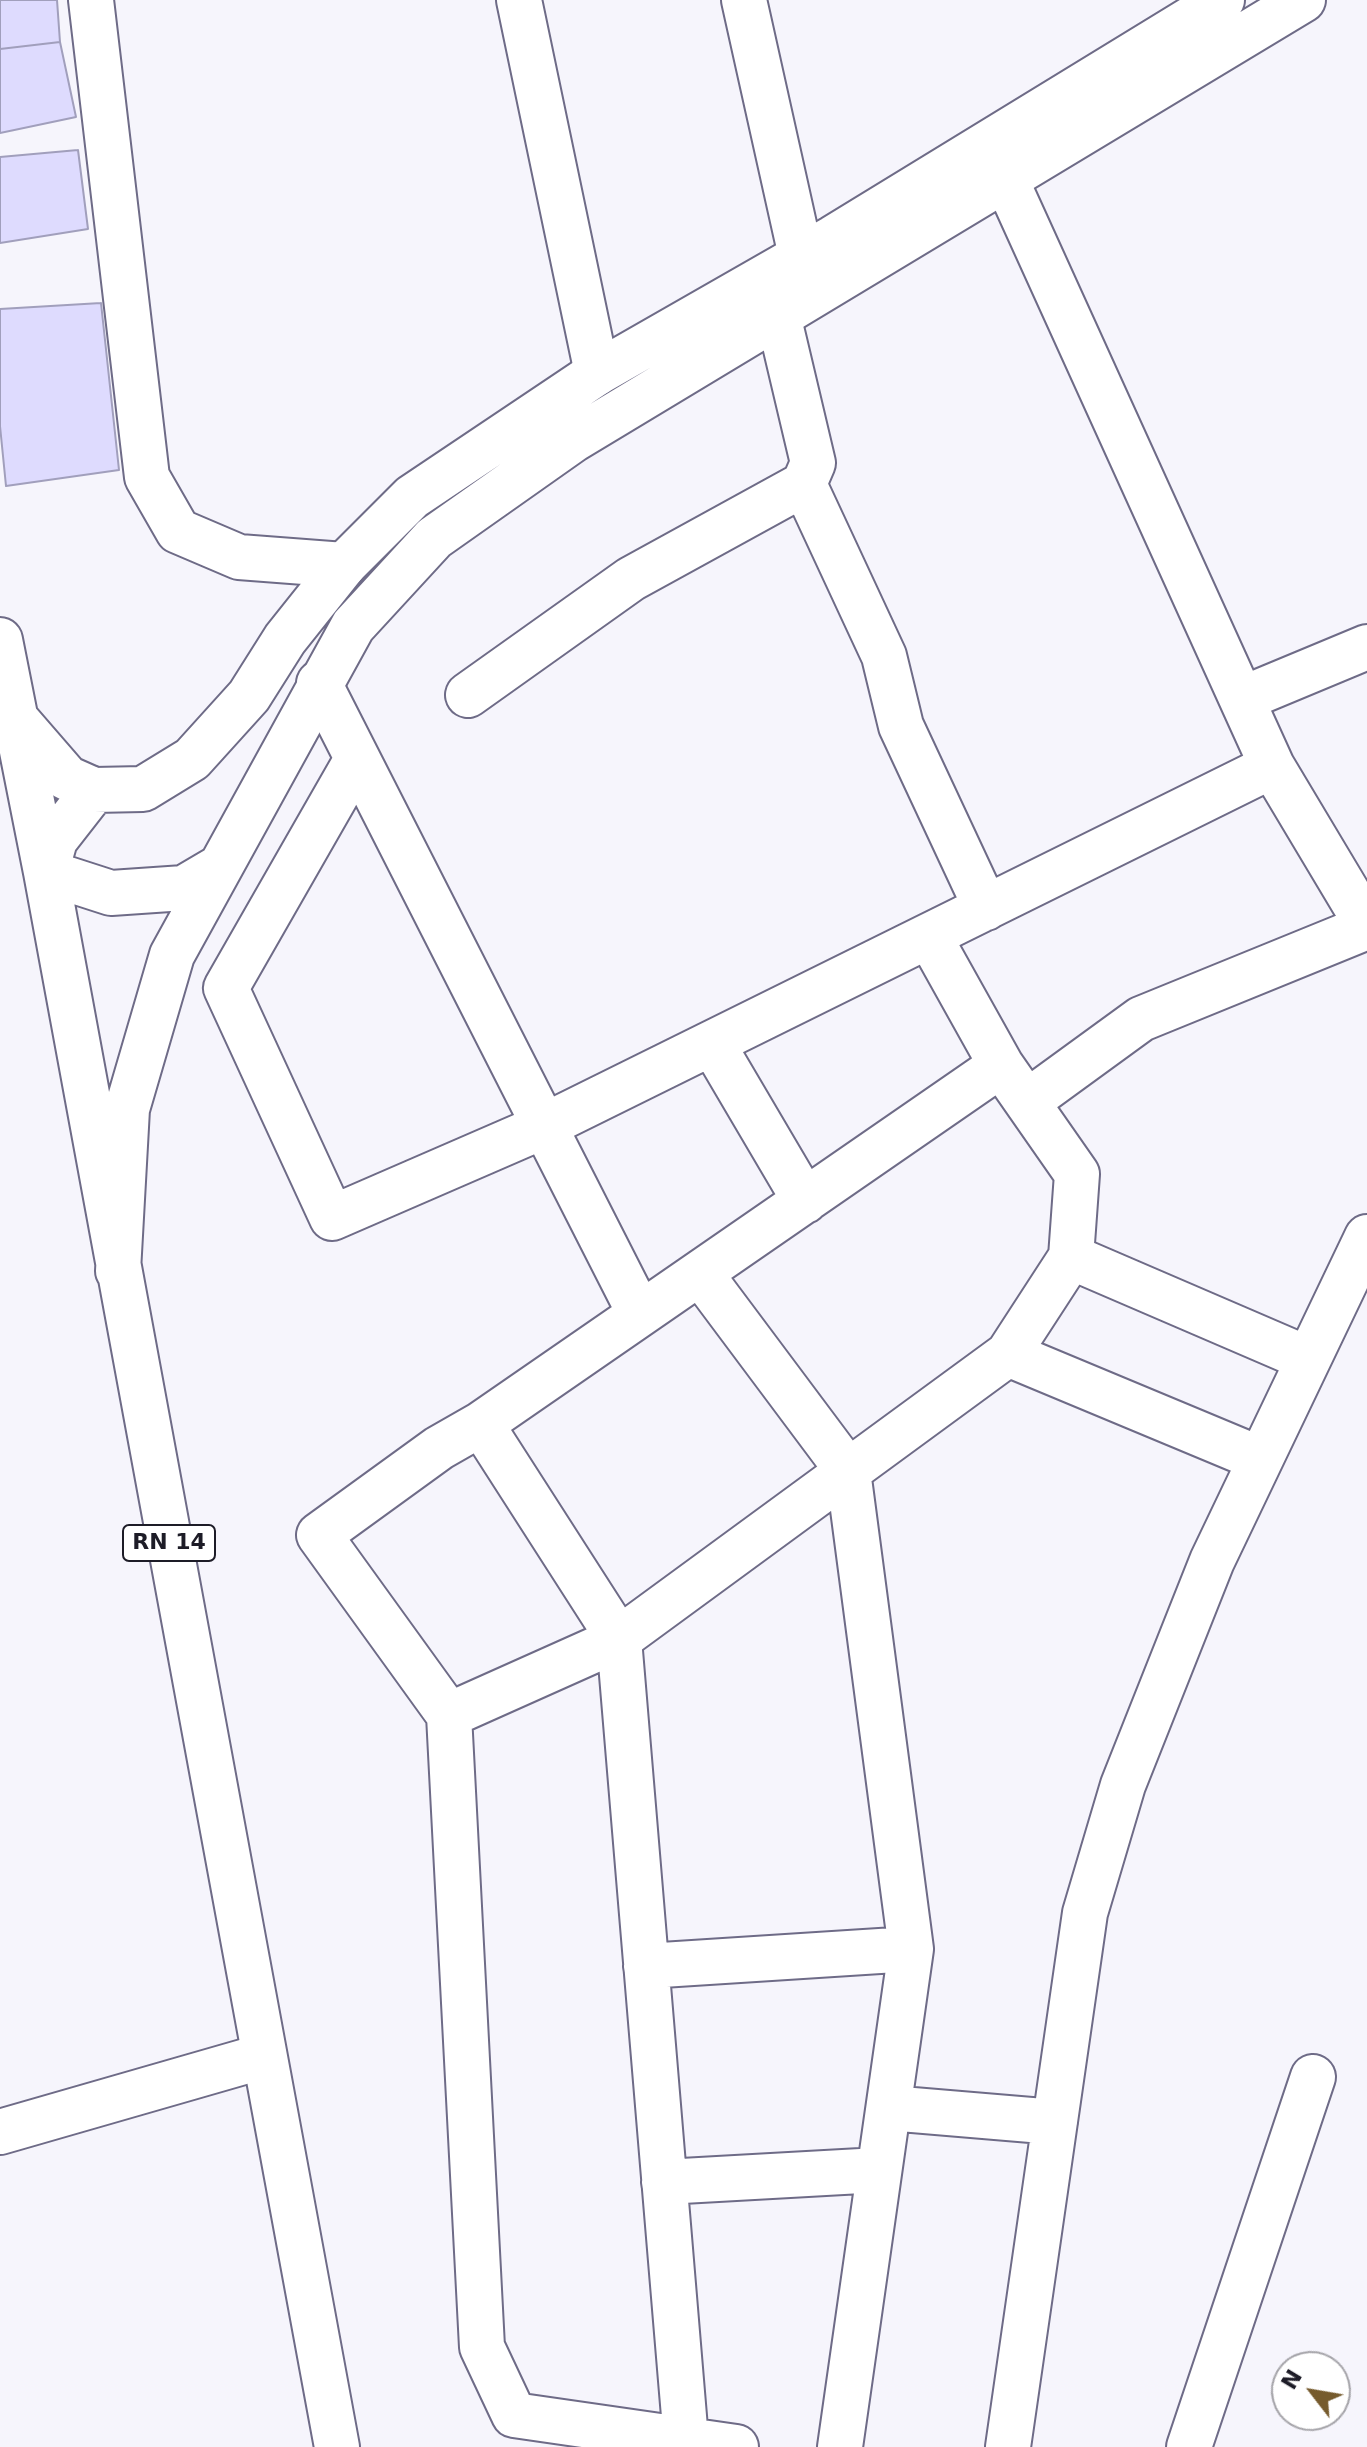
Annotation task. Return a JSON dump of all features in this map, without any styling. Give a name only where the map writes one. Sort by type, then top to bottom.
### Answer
[{"type":"street","points":[[91,0],[147,477],[178,531],[239,557],[344,565]]},
{"type":"street","points":[[519,0],[597,373]]},
{"type":"street","points":[[744,0],[801,256]]},
{"type":"street","points":[[12,715],[67,778],[94,790],[143,789],[192,759],[249,696],[285,639],[344,565],[412,497],[597,373],[801,256],[1222,0]]},
{"type":"street","points":[[118,1271],[127,1109],[172,955],[353,626],[434,538],[573,440],[1303,0]]},
{"type":"street","points":[[1006,180],[1272,766],[1367,926],[1141,1019],[1027,1102]]},
{"type":"street","points":[[468,695],[631,579],[804,484],[813,463],[778,315]]},
{"type":"street","points":[[804,484],[884,656],[901,726],[986,908]]},
{"type":"street","name":"RN 14","points":[[0,640],[12,715],[46,872],[337,2447]]},
{"type":"street","points":[[1242,699],[1367,647]]},
{"type":"street","points":[[319,683],[640,1314]]},
{"type":"street","points":[[357,759],[226,988],[332,1218],[544,1126],[1272,766]]},
{"type":"street","points":[[94,790],[55,840],[46,872],[111,893],[184,888],[218,868]]},
{"type":"street","points":[[449,1715],[619,1639],[1008,1354],[1071,1257],[1077,1174],[1001,1065],[929,936]]},
{"type":"street","points":[[712,1043],[805,1201]]},
{"type":"street","points":[[736,2447],[514,2415],[482,2347],[449,1715],[319,1535],[439,1448],[481,1424],[1001,1065]]},
{"type":"street","points":[[1008,2447],[1085,1913],[1123,1785],[1212,1561],[1367,1237]]},
{"type":"street","points":[[1071,1257],[1308,1359]]},
{"type":"street","points":[[700,1273],[848,1471],[911,1949],[840,2447]]},
{"type":"street","points":[[1008,1354],[1260,1459]]},
{"type":"street","points":[[481,1424],[619,1639],[686,2440]]},
{"type":"street","points":[[646,1966],[911,1949]]},
{"type":"street","points":[[0,2132],[264,2056]]},
{"type":"street","points":[[1189,2447],[1313,2077]]},
{"type":"street","points":[[889,2108],[1055,2122]]},
{"type":"street","points":[[664,2182],[879,2170]]},
{"type":"building","points":[[0,0],[57,0],[60,42],[0,49]]},
{"type":"building","points":[[60,42],[76,117],[0,133],[0,49]]},
{"type":"building","points":[[78,150],[88,229],[0,243],[0,157]]},
{"type":"building","points":[[101,303],[119,470],[6,486],[0,426],[0,309]]}]
